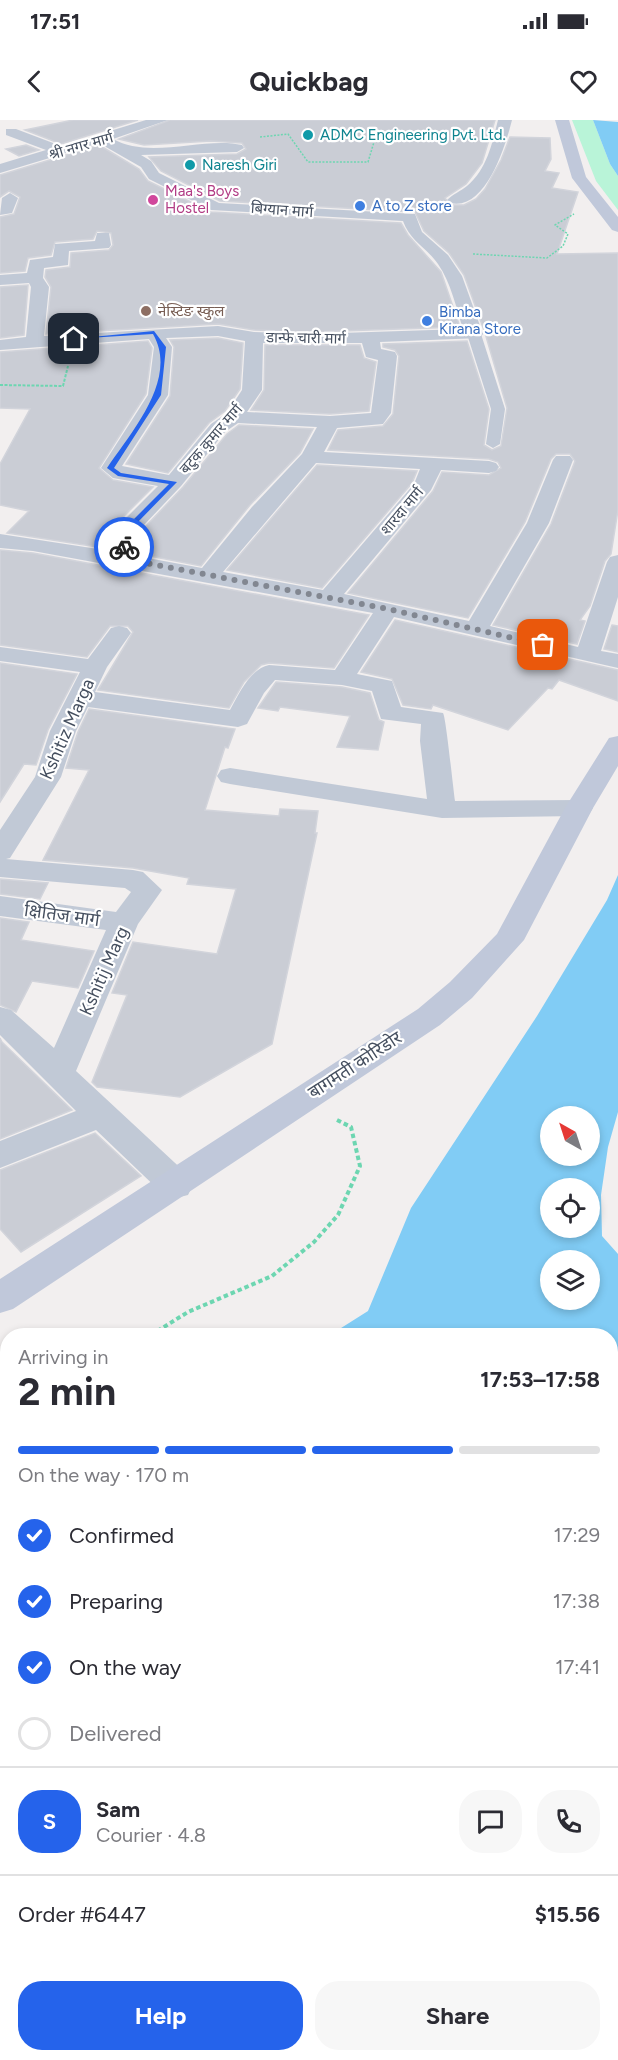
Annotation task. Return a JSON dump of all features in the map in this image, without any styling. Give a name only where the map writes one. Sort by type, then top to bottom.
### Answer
[{"type":"main road","points":[[562,120],[579,178],[618,228]]},
{"type":"main road","name":"बागमती कोरिडोर","points":[[0,1298],[176,1185],[429,1017],[461,990],[509,940],[579,808],[618,744]]},
{"type":"street","points":[[14,120],[26,126],[11,132],[62,151]]},
{"type":"street","name":"श्री नगर मार्ग","points":[[0,169],[102,140],[161,120]]},
{"type":"street","points":[[455,200],[466,195],[487,174],[498,149],[505,120]]},
{"type":"street","name":"बिग्यान मार्ग","points":[[102,140],[125,150],[146,164],[149,176],[216,207],[410,217],[415,234],[421,242],[442,258]]},
{"type":"street","points":[[125,150],[165,152],[237,148]]},
{"type":"street","points":[[149,176],[178,173]]},
{"type":"street","points":[[292,212],[295,195]]},
{"type":"street","points":[[34,343],[40,287],[35,279],[36,264],[62,261],[61,248],[103,245],[103,236]]},
{"type":"street","points":[[442,258],[461,291],[474,334]]},
{"type":"street","points":[[0,280],[35,279]]},
{"type":"street","name":"डान्फे चारी मार्ग","points":[[0,345],[154,333],[218,331],[254,337],[371,339],[474,334]]},
{"type":"street","points":[[154,333],[163,347],[158,395],[111,468],[120,474],[174,482]]},
{"type":"street","name":"बटुक कुमार मार्ग","points":[[119,558],[134,524],[174,482],[218,428],[234,417],[252,390],[254,337]]},
{"type":"street","points":[[234,417],[330,422],[376,420],[381,413],[388,356],[372,353],[371,339]]},
{"type":"street","points":[[208,575],[260,512],[311,458],[330,422]]},
{"type":"street","points":[[311,458],[489,467]]},
{"type":"street","points":[[476,629],[538,523],[563,460]]},
{"type":"street","name":"शारदा मार्ग","points":[[329,597],[424,486],[434,463]]},
{"type":"street","points":[[0,541],[119,558],[329,597],[587,656],[618,661]]},
{"type":"street","points":[[587,656],[618,562]]},
{"type":"street","points":[[342,678],[388,609]]},
{"type":"street","name":"Kshitiz Marga","points":[[0,852],[48,777],[63,731],[95,667],[119,633]]},
{"type":"street","name":"Kshitiz Marga","points":[[0,654],[95,667]]},
{"type":"street","points":[[80,698],[238,719],[253,691],[269,672],[342,678],[383,686],[390,714],[434,718],[433,741],[442,810]]},
{"type":"street","points":[[230,776],[442,810],[579,808]]},
{"type":"street","name":"Kshitij Marg","points":[[0,868],[133,879],[147,890],[124,923],[59,1073]]},
{"type":"street","name":"क्षितिज मार्ग","points":[[0,906],[124,923]]},
{"type":"street","points":[[0,1018],[28,1040],[77,1093],[176,1185]]},
{"type":"street","points":[[0,1155],[101,1114]]},
{"type":"lane","points":[[474,334],[498,409],[493,444]]},
{"type":"path","points":[[253,138],[288,134],[308,162],[338,164],[368,162],[374,142]]},
{"type":"path","points":[[442,258],[472,254],[548,258],[563,246],[568,234],[555,225],[573,214],[578,208],[575,197],[590,192]]},
{"type":"path","points":[[0,385],[63,386],[74,339]]},
{"type":"path","points":[[162,1328],[188,1312],[272,1276],[314,1242],[338,1215],[360,1166],[351,1127],[329,1116]]},
{"type":"green space","points":[[572,120],[593,120],[610,164],[618,176],[618,210],[596,181]]},
{"type":"water","points":[[593,120],[618,122],[618,176],[610,164]]},
{"type":"water","points":[[618,875],[618,1112],[608,1147],[601,1195],[602,1236],[618,1254],[618,1328],[341,1328],[368,1311],[411,1208],[537,1016],[607,900]]},
{"type":"building","points":[[73,120],[138,120],[61,144],[25,130]]},
{"type":"building","points":[[170,120],[495,120],[482,163],[466,184],[445,198],[450,205],[464,205],[476,199],[485,189],[501,160],[510,137],[550,138],[551,159],[545,171],[559,173],[552,188],[578,192],[557,254],[618,253],[618,510],[611,554],[605,561],[590,606],[580,620],[585,621],[577,644],[493,625],[551,524],[575,461],[570,454],[556,454],[551,459],[525,522],[468,618],[348,593],[433,491],[442,472],[489,475],[501,468],[498,462],[489,459],[328,450],[338,430],[383,426],[393,414],[399,356],[395,350],[383,347],[383,344],[467,341],[489,409],[484,445],[492,450],[501,446],[507,408],[485,333],[464,275],[449,253],[424,231],[415,212],[220,201],[161,171],[149,157],[237,154],[246,149],[242,143],[211,141],[144,145],[119,139]]},
{"type":"building","points":[[26,145],[39,150],[19,156],[6,149]]},
{"type":"building","points":[[99,145],[139,169],[148,181],[211,212],[401,223],[408,235],[441,272],[460,327],[310,332],[254,330],[218,324],[46,334],[51,287],[45,277],[46,270],[70,267],[71,253],[109,250],[113,245],[111,233],[97,231],[93,239],[55,242],[51,255],[28,258],[25,271],[0,273],[0,217],[14,214],[20,197],[9,191],[0,197],[0,175]]},
{"type":"building","points":[[28,285],[24,335],[0,338],[0,287]]},
{"type":"building","points":[[218,338],[243,343],[240,389],[225,411],[209,423],[168,473],[126,464],[170,396],[174,347],[170,340]]},
{"type":"building","points":[[148,341],[152,348],[146,394],[99,468],[113,480],[153,487],[124,516],[110,549],[7,533],[29,511],[0,505],[0,464],[30,409],[0,408],[0,352]]},
{"type":"building","points":[[265,345],[360,345],[364,358],[376,362],[369,411],[330,414],[251,410],[264,390]]},
{"type":"building","points":[[239,425],[313,429],[300,453],[250,505],[201,566],[134,553],[146,526],[183,487],[227,434]]},
{"type":"building","points":[[317,465],[417,471],[412,483],[322,588],[227,570]]},
{"type":"building","points":[[0,550],[33,553],[369,615],[334,668],[269,663],[261,665],[244,682],[229,708],[98,690],[133,632],[128,626],[110,626],[87,657],[0,645]]},
{"type":"building","points":[[395,620],[618,670],[618,701],[559,680],[552,689],[548,688],[508,730],[433,705],[431,709],[403,705],[392,679],[361,672]]},
{"type":"building","points":[[612,625],[618,626],[618,652],[604,649]]},
{"type":"building","points":[[0,663],[77,674],[48,730],[36,765],[24,764],[0,802]]},
{"type":"building","points":[[276,682],[342,687],[370,693],[379,720],[384,722],[378,750],[337,747],[350,716],[280,707],[278,711],[258,708]]},
{"type":"building","points":[[89,709],[235,729],[228,748],[225,747],[205,810],[279,816],[280,809],[318,811],[315,833],[317,833],[272,1044],[180,1097],[97,1087],[92,1082],[127,995],[112,993],[133,942],[217,954],[236,889],[187,884],[189,878],[133,868],[43,860],[89,770],[66,768],[78,732]]},
{"type":"building","points":[[0,879],[48,883],[40,899],[0,894]]},
{"type":"building","points":[[0,918],[29,922],[21,940],[94,951],[78,988],[32,981],[16,1012],[0,1005]]},
{"type":"building","points":[[0,1038],[2,1042],[72,1110],[0,1139]]},
{"type":"building","points":[[95,1133],[141,1176],[21,1252],[0,1229],[0,1170]]},
{"type":"way so far","points":[[124,547],[119,558],[388,609],[543,645]]},
{"type":"place","name":"ADMC Engineering Pvt. Ltd.","points":[[308,135]]},
{"type":"place","name":"Naresh Giri","points":[[190,165]]},
{"type":"place","name":"Maa's Boys Hostel","points":[[153,200]]},
{"type":"place","name":"A to Z store","points":[[360,206]]},
{"type":"place","name":"नेस्टिङ स्कुल","points":[[146,311]]},
{"type":"place","name":"Bimba Kirana Store","points":[[427,321]]},
{"type":"route","points":[[74,339],[154,333],[163,347],[158,395],[150,411],[111,468],[120,474],[174,482],[134,524],[124,547]]}]
